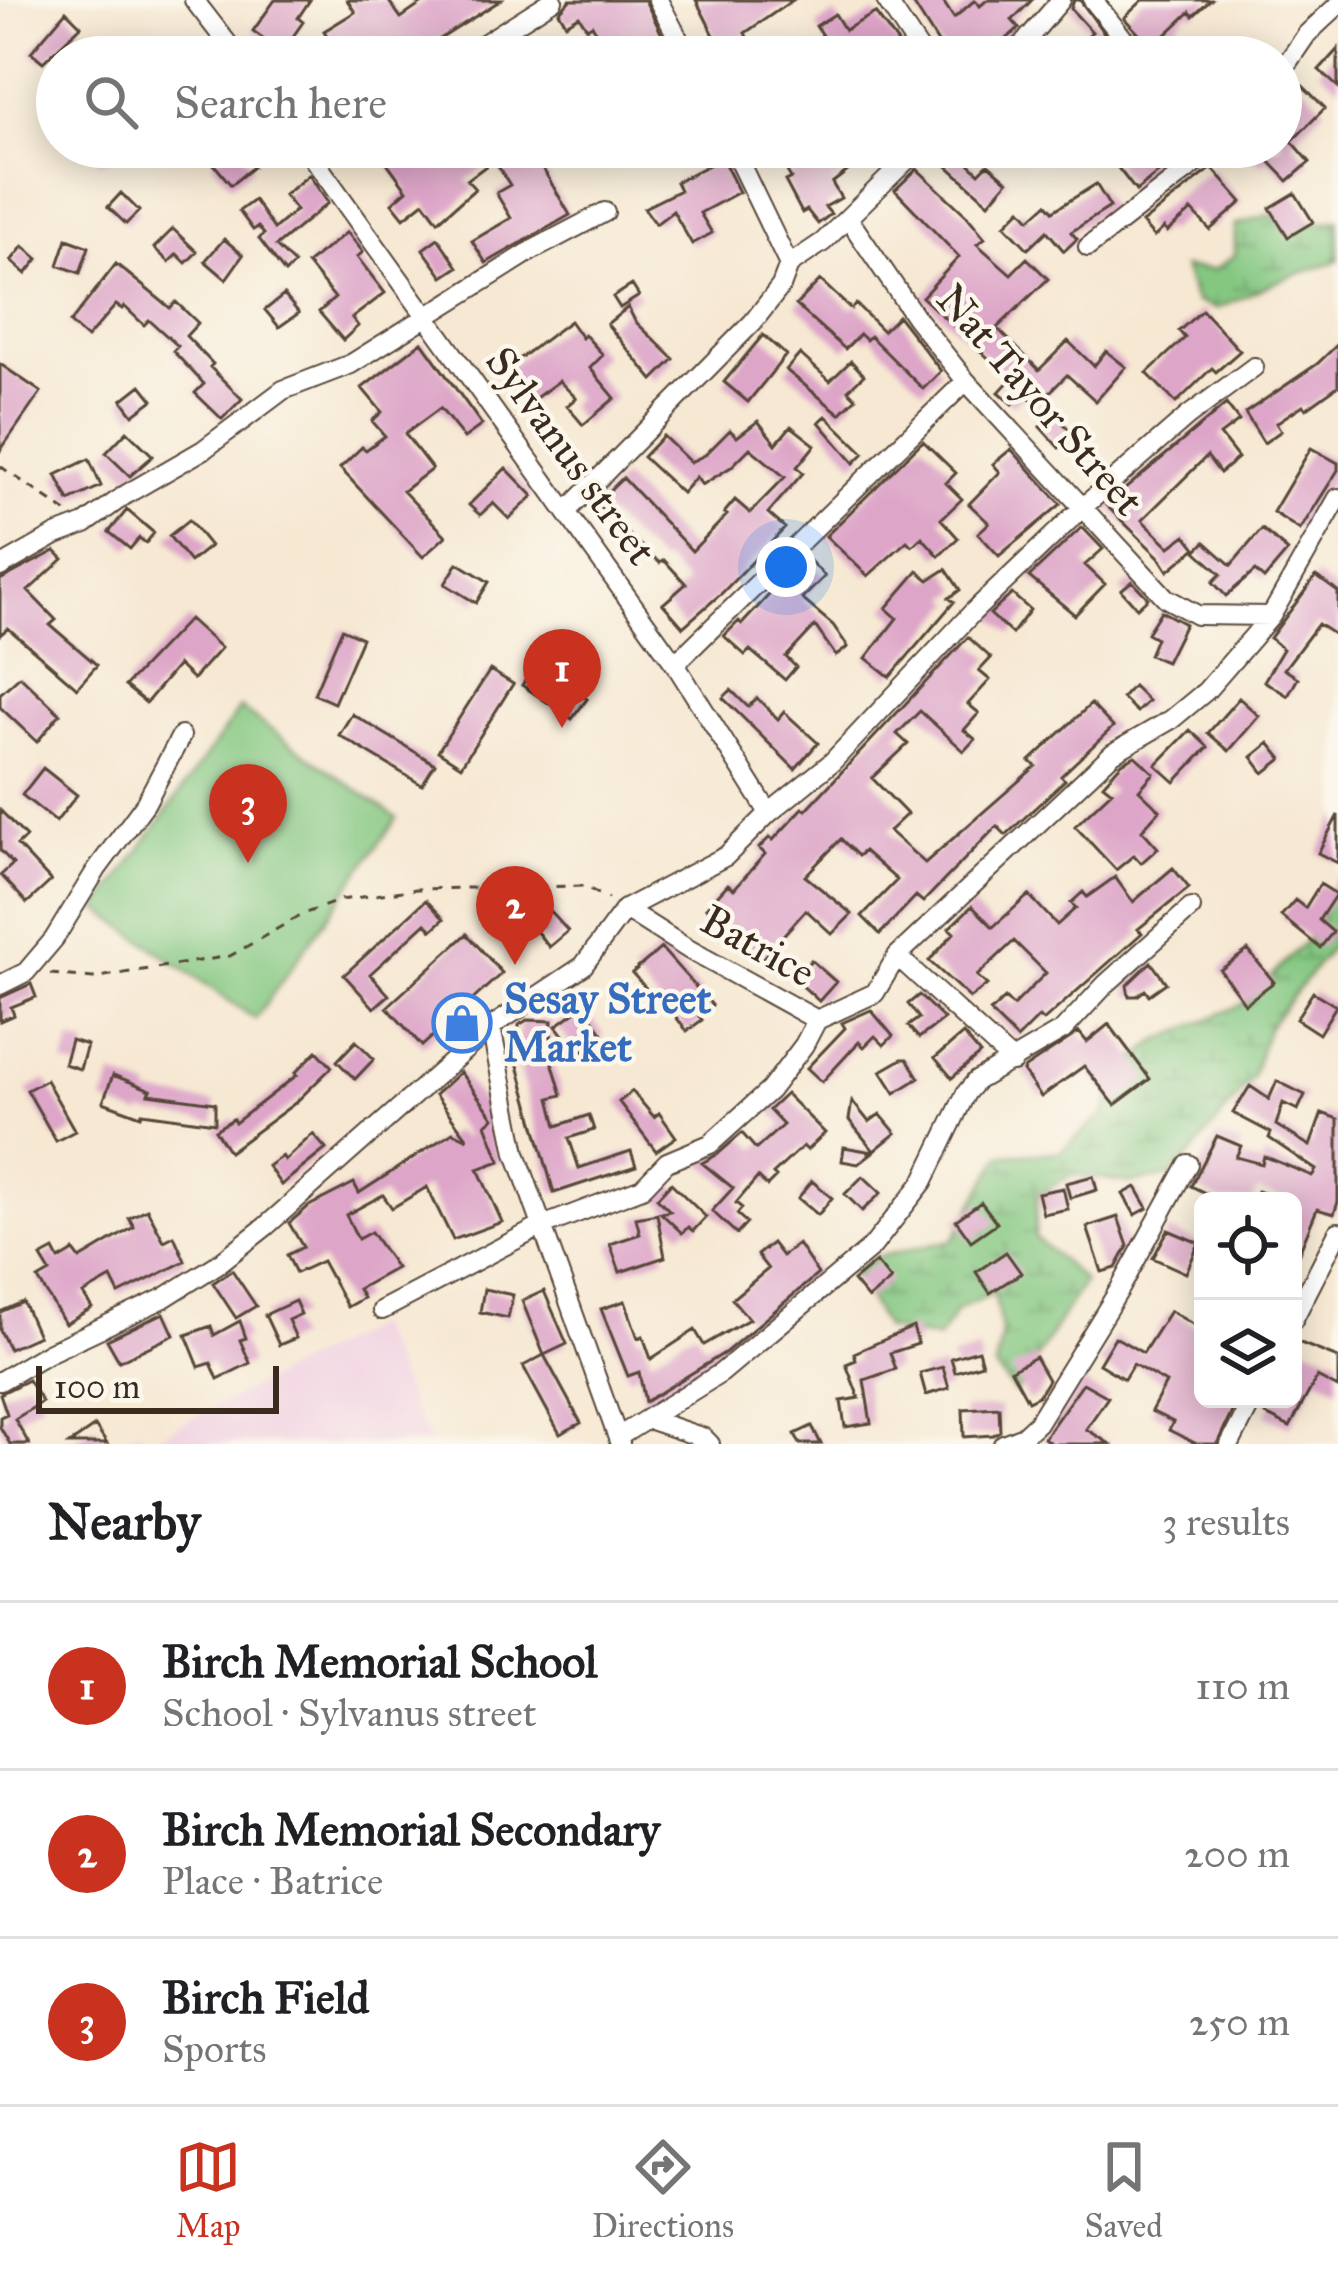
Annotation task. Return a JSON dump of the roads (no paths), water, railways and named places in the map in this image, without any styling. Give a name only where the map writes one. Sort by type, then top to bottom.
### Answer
[{"type":"street","points":[[194,0],[222,36]]},
{"type":"street","points":[[496,36],[553,0]]},
{"type":"street","points":[[658,0],[677,36]]},
{"type":"street","points":[[886,0],[910,36]]},
{"type":"street","points":[[1030,36],[1061,0]]},
{"type":"street","points":[[1093,0],[1121,36]]},
{"type":"street","points":[[1302,41],[1338,5]]},
{"type":"street","name":"Sylvanus street","points":[[323,168],[675,664],[769,813]]},
{"type":"street","points":[[742,168],[789,265]]},
{"type":"street","points":[[568,510],[753,322],[782,286],[789,265],[848,218],[899,168]]},
{"type":"street","points":[[1088,248],[1187,168]]},
{"type":"street","points":[[0,567],[85,524],[203,450],[284,390],[351,364],[531,251],[605,212]]},
{"type":"street","name":"Nat Tayor Street","points":[[848,218],[966,381],[1166,598],[1197,615],[1271,616]]},
{"type":"street","points":[[0,1381],[164,1298],[218,1264],[266,1227],[490,1027],[583,966],[626,909],[726,856],[769,813],[832,762],[974,612],[1083,506],[1188,416],[1254,367]]},
{"type":"street","points":[[675,664],[966,381]]},
{"type":"street","name":"Batrice","points":[[626,909],[817,1020],[875,993],[897,956],[1113,753],[1189,707],[1271,616],[1338,498]]},
{"type":"street","points":[[0,985],[26,972],[54,939],[145,804],[181,736]]},
{"type":"street","points":[[490,1027],[509,1127],[540,1227],[619,1440],[721,1373],[872,1247],[922,1182],[966,1093],[992,1069],[1013,1062],[1063,1030],[1106,984],[1191,908]]},
{"type":"street","points":[[897,956],[1013,1062]]},
{"type":"street","points":[[382,1310],[540,1227],[642,1187],[667,1162],[710,1144],[778,1081],[817,1020]]},
{"type":"street","points":[[1003,1444],[1023,1436],[1037,1423],[1121,1287],[1188,1164]]},
{"type":"street","points":[[1302,1302],[1338,1232]]},
{"type":"street","points":[[1230,1444],[1248,1408]]},
{"type":"street","points":[[648,1419],[710,1444]]},
{"type":"place","name":"Birch Memorial School","points":[[562,728]]},
{"type":"place","name":"Birch Field","points":[[248,863]]},
{"type":"place","name":"Birch Memorial Secondary","points":[[515,965]]},
{"type":"place","name":"Sesay Street Market","points":[[462,1023]]}]
